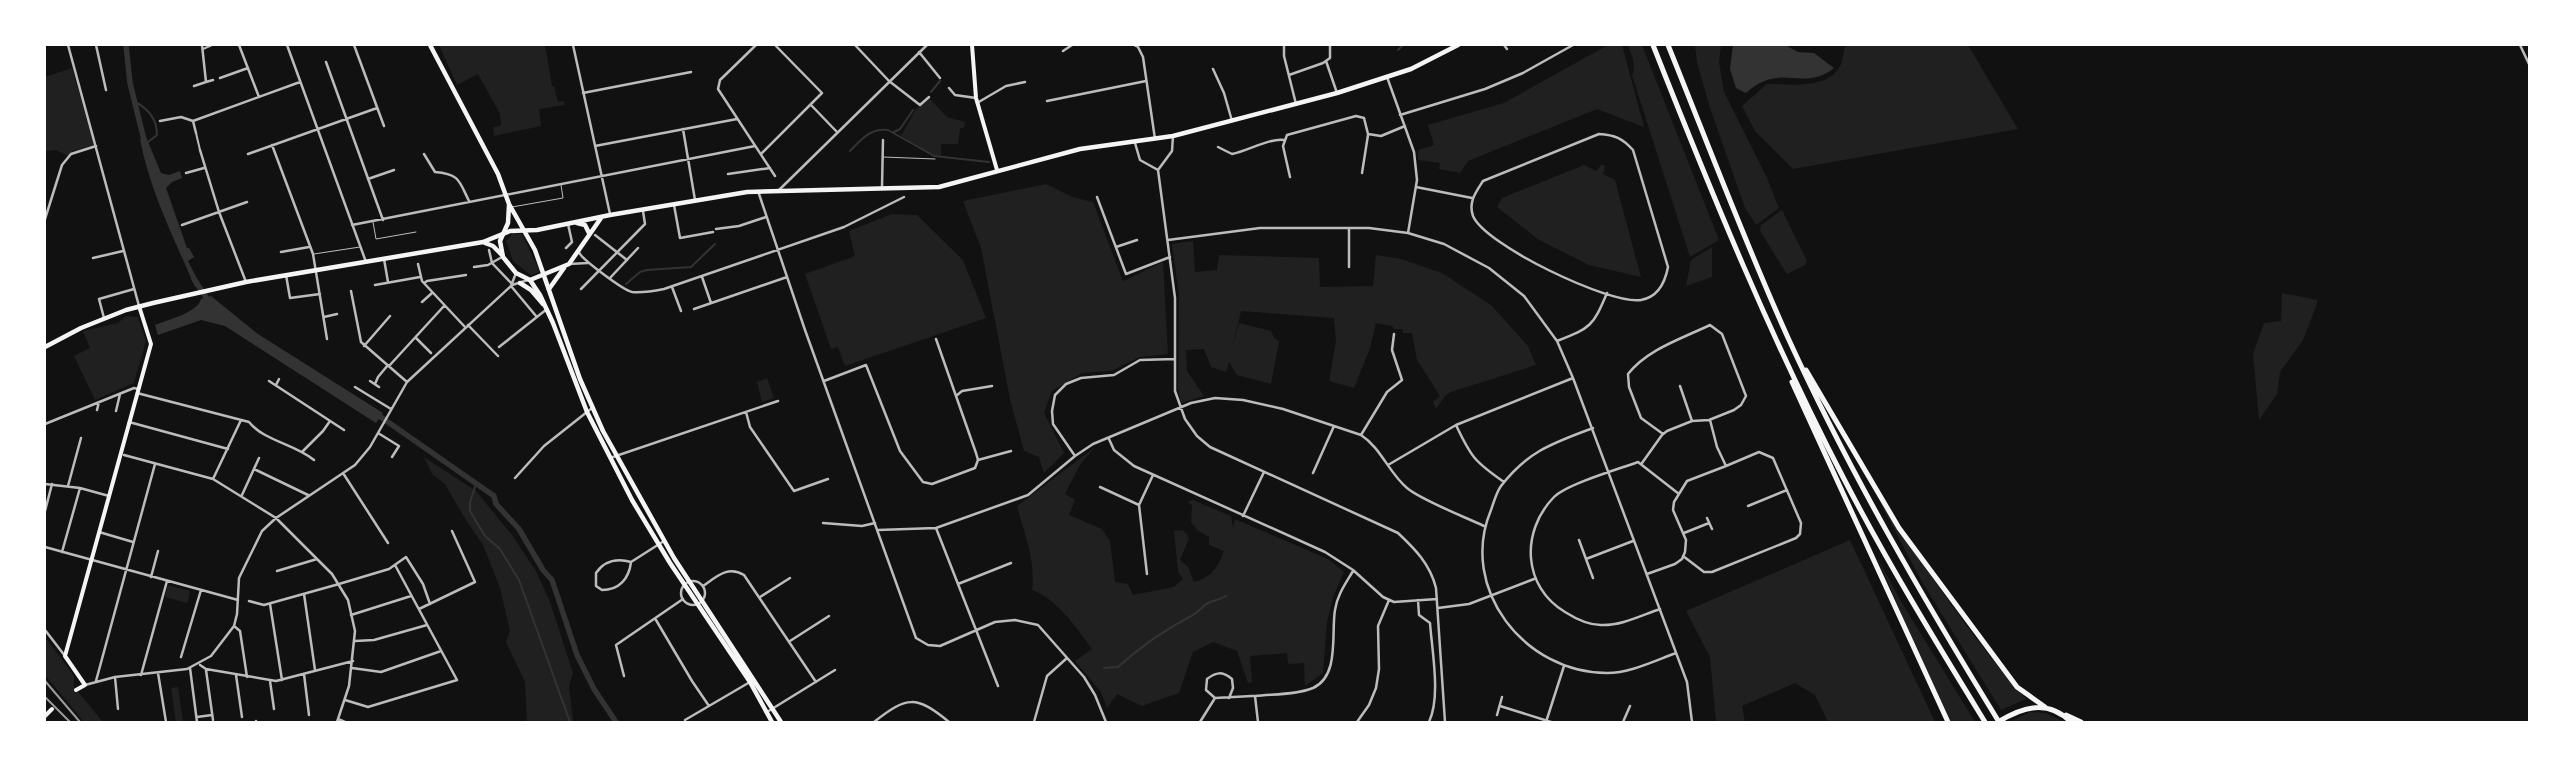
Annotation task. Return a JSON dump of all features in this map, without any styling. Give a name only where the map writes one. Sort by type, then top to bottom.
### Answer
[{"type":"highway","points":[[1653,45],[1808,419],[1948,722]]},
{"type":"highway","points":[[1668,45],[1736,218],[1788,339],[1891,542],[1999,722],[2020,710],[2033,706],[2045,707]]},
{"type":"highway","points":[[1768,324],[1836,463],[1890,565],[1985,722]]},
{"type":"highway","points":[[1788,339],[1900,528],[2017,687],[2045,707],[2082,722]]},
{"type":"highway","points":[[2060,713],[2071,722]]},
{"type":"main road","points":[[430,45],[506,193],[510,206],[524,230],[545,275],[592,408],[615,455],[687,583]]},
{"type":"main road","points":[[972,45],[976,98],[996,170]]},
{"type":"main road","points":[[45,346],[139,306],[246,282],[484,242],[503,233],[530,231],[610,214],[758,191],[939,187],[996,170],[1080,149],[1135,143],[1172,136],[1337,93],[1411,69],[1458,45]]},
{"type":"main road","points":[[502,256],[500,241],[508,223],[510,206]]},
{"type":"main road","points":[[550,289],[596,221],[604,216]]},
{"type":"main road","points":[[576,222],[585,225],[589,233]]},
{"type":"main road","points":[[484,242],[493,246],[516,273],[530,280],[547,309],[587,412],[610,458],[659,544],[781,722]]},
{"type":"main road","points":[[530,280],[567,266]]},
{"type":"main road","points":[[520,283],[531,290],[547,309]]},
{"type":"main road","points":[[76,690],[85,685],[65,656],[151,344],[139,306]]},
{"type":"main road","points":[[752,681],[772,722]]},
{"type":"main road","points":[[45,716],[52,709]]},
{"type":"street","points":[[68,45],[139,306]]},
{"type":"street","points":[[96,45],[106,90]]},
{"type":"street","points":[[202,45],[206,82]]},
{"type":"street","points":[[203,49],[212,45]]},
{"type":"street","points":[[239,45],[259,97]]},
{"type":"street","points":[[286,45],[366,262]]},
{"type":"street","points":[[354,45],[384,126]]},
{"type":"street","points":[[572,45],[610,214]]},
{"type":"street","points":[[756,45],[720,80],[718,89],[775,176]]},
{"type":"street","points":[[761,154],[822,93],[776,45]]},
{"type":"street","points":[[855,45],[889,81],[920,105],[929,97]]},
{"type":"street","points":[[779,190],[927,45]]},
{"type":"street","points":[[1063,51],[1072,45]]},
{"type":"street","points":[[1134,45],[1143,57],[1155,139]]},
{"type":"street","points":[[1284,45],[1284,56],[1296,104]]},
{"type":"street","points":[[1289,75],[1326,61],[1330,58],[1330,45]]},
{"type":"street","points":[[1504,45],[1507,49]]},
{"type":"street","points":[[1400,115],[1523,74],[1573,45]]},
{"type":"street","points":[[2520,45],[2529,64]]},
{"type":"street","points":[[919,52],[940,78]]},
{"type":"street","points":[[1326,61],[1337,93]]},
{"type":"street","points":[[326,62],[383,220]]},
{"type":"street","points":[[194,86],[248,68]]},
{"type":"street","points":[[1213,69],[1224,93],[1232,121]]},
{"type":"street","points":[[583,93],[691,72]]},
{"type":"street","points":[[1387,77],[1414,152],[1416,187],[1408,233]]},
{"type":"street","points":[[1047,101],[1146,81]]},
{"type":"street","points":[[160,121],[182,116],[193,121],[300,82]]},
{"type":"street","points":[[977,103],[1006,86],[1025,82]]},
{"type":"street","points":[[949,88],[955,95],[976,98]]},
{"type":"street","points":[[811,104],[837,133]]},
{"type":"street","points":[[248,154],[377,108]]},
{"type":"street","points":[[1290,177],[1283,146],[1287,135],[1356,116],[1364,118],[1368,134],[1362,173]]},
{"type":"street","points":[[595,146],[737,119]]},
{"type":"street","points":[[193,121],[204,168],[246,282]]},
{"type":"street","points":[[1368,134],[1381,136],[1405,126]]},
{"type":"street","points":[[683,129],[695,200]]},
{"type":"street","points":[[1599,134],[1614,135],[1624,140],[1633,150],[1668,267],[1665,281],[1655,294],[1641,300],[1627,299],[1568,281],[1523,256],[1480,227],[1473,215],[1472,198],[1483,181],[1599,134]]},
{"type":"street","points":[[1172,136],[1172,151],[1158,170],[1175,298],[1175,391],[1180,408],[1193,430],[1210,447],[1398,533],[1416,550],[1429,570],[1437,599],[1445,722]]},
{"type":"street","points":[[1218,147],[1232,154],[1257,148],[1276,139],[1285,140]]},
{"type":"street","points":[[882,187],[883,140]]},
{"type":"street","points":[[1135,143],[1140,160],[1158,170]]},
{"type":"street","points":[[272,145],[313,254],[328,339]]},
{"type":"street","points":[[45,218],[62,165],[71,154],[96,146]]},
{"type":"street","points":[[352,225],[506,193],[756,146]]},
{"type":"street","points":[[424,154],[435,172],[450,173],[456,176],[469,201]]},
{"type":"street","points":[[186,173],[204,168]]},
{"type":"street","points":[[728,174],[770,168]]},
{"type":"street","points":[[368,179],[394,170]]},
{"type":"street","points":[[1416,187],[1472,198]]},
{"type":"street","points":[[758,191],[916,638],[928,645],[940,646],[995,622],[1015,620],[1038,626],[1088,683],[1106,722]]},
{"type":"street","points":[[580,247],[580,256],[600,269],[621,288],[632,292],[672,287],[844,227],[904,197]]},
{"type":"street","points":[[1097,197],[1126,274],[1170,257]]},
{"type":"street","points":[[182,225],[247,202]]},
{"type":"street","points":[[674,203],[680,238],[713,232]]},
{"type":"street","points":[[581,289],[645,224],[642,209]]},
{"type":"street","points":[[716,229],[739,226],[766,217]]},
{"type":"street","points":[[566,248],[572,242],[568,224]]},
{"type":"street","points":[[1168,240],[1260,228],[1349,228],[1408,233],[1444,244],[1489,268],[1524,296],[1557,341],[1593,428],[1687,682],[1692,722]]},
{"type":"street","points":[[1349,228],[1349,267]]},
{"type":"street","points":[[595,235],[627,260]]},
{"type":"street","points":[[1116,247],[1137,240]]},
{"type":"street","points":[[281,252],[310,247]]},
{"type":"street","points":[[610,278],[638,248]]},
{"type":"street","points":[[489,250],[492,263],[536,316]]},
{"type":"street","points":[[93,258],[123,251]]},
{"type":"street","points":[[474,267],[492,263],[502,256]]},
{"type":"street","points":[[384,258],[388,282]]},
{"type":"street","points":[[418,264],[420,277],[424,284],[444,306],[498,356]]},
{"type":"street","points":[[567,266],[592,264]]},
{"type":"street","points":[[85,685],[115,678],[190,668],[212,656],[234,626],[239,578],[262,531],[276,518],[355,465],[378,433],[407,382],[511,285],[516,273]]},
{"type":"street","points":[[286,275],[290,298],[320,294]]},
{"type":"street","points":[[424,284],[427,281],[466,275]]},
{"type":"street","points":[[375,285],[420,277]]},
{"type":"street","points":[[702,277],[711,303]]},
{"type":"street","points":[[694,309],[787,277]]},
{"type":"street","points":[[511,285],[530,280]]},
{"type":"street","points":[[672,287],[681,310]]},
{"type":"street","points":[[105,319],[99,299],[134,289]]},
{"type":"street","points":[[351,291],[360,340],[364,346],[407,382]]},
{"type":"street","points":[[422,302],[432,293]]},
{"type":"street","points":[[1557,341],[1586,330],[1597,316],[1607,293]]},
{"type":"street","points":[[375,384],[378,377],[444,306]]},
{"type":"street","points":[[499,347],[547,309]]},
{"type":"street","points":[[324,317],[337,314]]},
{"type":"street","points":[[364,346],[390,316]]},
{"type":"street","points":[[1642,464],[1663,434],[1692,420],[1709,420],[1734,410],[1741,406],[1746,396],[1722,334],[1710,325],[1653,352],[1637,363],[1628,374],[1628,388],[1641,418],[1663,434]]},
{"type":"street","points":[[1362,435],[1387,392],[1402,380],[1392,350],[1394,334]]},
{"type":"street","points":[[416,338],[431,353]]},
{"type":"street","points":[[824,381],[866,365],[900,451],[917,475],[928,484],[975,468],[978,460],[936,339]]},
{"type":"street","points":[[355,340],[360,340]]},
{"type":"street","points":[[1075,456],[1053,424],[1052,411],[1055,395],[1066,384],[1081,378],[1114,375],[1140,360],[1175,359]]},
{"type":"street","points":[[1388,465],[1456,425],[1573,378]]},
{"type":"street","points":[[276,385],[279,379]]},
{"type":"street","points":[[269,380],[344,430]]},
{"type":"street","points":[[370,380],[379,387]]},
{"type":"street","points":[[956,396],[962,391],[992,386]]},
{"type":"street","points":[[1680,386],[1692,420]]},
{"type":"street","points":[[355,387],[391,409]]},
{"type":"street","points":[[45,424],[134,388],[138,391],[248,422],[255,429],[303,451],[314,460]]},
{"type":"street","points":[[116,411],[120,394]]},
{"type":"street","points":[[878,530],[936,528],[1028,495],[1075,456],[1093,444],[1180,408],[1215,398],[1243,400],[1283,409],[1362,435],[1370,441],[1409,489],[1484,526]]},
{"type":"street","points":[[610,458],[778,401]]},
{"type":"street","points":[[96,410],[99,402]]},
{"type":"street","points":[[515,478],[544,446],[592,408]]},
{"type":"street","points":[[746,412],[750,427],[794,492],[828,479]]},
{"type":"street","points":[[214,479],[241,420]]},
{"type":"street","points":[[1709,420],[1717,447],[1726,466]]},
{"type":"street","points":[[303,451],[330,421]]},
{"type":"street","points":[[129,422],[228,449]]},
{"type":"street","points":[[1456,425],[1470,454],[1484,468],[1504,482]]},
{"type":"street","points":[[1313,473],[1334,426]]},
{"type":"street","points":[[1593,428],[1546,446],[1522,463],[1504,482],[1484,526],[1482,551],[1486,582],[1497,611],[1515,635],[1544,657],[1574,670],[1608,673],[1630,670],[1676,653]]},
{"type":"street","points":[[378,433],[399,446],[392,457]]},
{"type":"street","points":[[68,486],[80,438]]},
{"type":"street","points":[[1108,438],[1122,458],[1153,475],[1325,552],[1353,570],[1394,602],[1437,599]]},
{"type":"street","points":[[978,460],[1011,451]]},
{"type":"street","points":[[1647,574],[1663,570],[1683,556],[1686,540],[1673,510],[1674,502],[1687,481],[1750,455],[1764,452],[1773,458],[1801,523],[1800,534],[1796,538],[1712,572],[1704,572],[1683,556]]},
{"type":"street","points":[[124,456],[214,479],[276,518],[332,574],[348,600],[355,641],[352,668],[345,700],[337,721],[345,722]]},
{"type":"street","points":[[242,495],[259,458]]},
{"type":"street","points":[[1660,609],[1624,621],[1601,625],[1579,620],[1559,608],[1541,591],[1534,579],[1531,565],[1532,542],[1540,517],[1555,496],[1638,462],[1679,494]]},
{"type":"street","points":[[96,682],[156,464]]},
{"type":"street","points":[[254,469],[309,496]]},
{"type":"street","points":[[1243,516],[1264,472]]},
{"type":"street","points":[[343,473],[388,542]]},
{"type":"street","points":[[1147,574],[1139,505],[1153,475]]},
{"type":"street","points":[[45,484],[80,488],[109,496]]},
{"type":"street","points":[[45,511],[52,484]]},
{"type":"street","points":[[1100,487],[1139,505]]},
{"type":"street","points":[[62,552],[80,488]]},
{"type":"street","points":[[1748,506],[1787,490]]},
{"type":"street","points":[[1707,518],[1712,529]]},
{"type":"street","points":[[823,523],[862,526],[875,523]]},
{"type":"street","points":[[1684,533],[1709,523]]},
{"type":"street","points":[[936,528],[998,686]]},
{"type":"street","points":[[418,609],[475,582],[452,531]]},
{"type":"street","points":[[99,532],[133,542]]},
{"type":"street","points":[[1579,540],[1593,578]]},
{"type":"street","points":[[1586,559],[1634,540]]},
{"type":"street","points":[[631,562],[627,577],[619,586],[602,590],[596,586],[596,573],[604,565],[614,560],[631,562],[664,541]]},
{"type":"street","points":[[45,547],[238,600]]},
{"type":"street","points":[[151,577],[158,551]]},
{"type":"street","points":[[248,601],[264,605],[270,604],[389,569],[406,557],[423,584],[430,604]]},
{"type":"street","points":[[277,571],[317,559]]},
{"type":"street","points":[[958,584],[1011,563]]},
{"type":"street","points":[[345,700],[368,707],[457,680],[394,565]]},
{"type":"street","points":[[1229,698],[1232,679],[1225,673],[1215,673],[1207,679],[1206,690],[1215,698],[1229,698],[1303,690],[1314,687],[1326,676],[1331,662],[1335,608],[1353,570]]},
{"type":"street","points":[[703,586],[724,572],[736,571],[744,575],[816,682]]},
{"type":"street","points":[[760,597],[790,578]]},
{"type":"street","points":[[1438,608],[1462,606],[1534,579]]},
{"type":"street","points":[[142,675],[167,581]]},
{"type":"street","points":[[698,582],[703,586],[705,593],[699,602],[688,604],[683,599],[681,593],[687,583],[698,582]]},
{"type":"street","points":[[181,657],[201,590]]},
{"type":"street","points":[[304,594],[315,670]]},
{"type":"street","points":[[351,615],[411,596]]},
{"type":"street","points":[[624,676],[616,645],[683,599]]},
{"type":"street","points":[[1357,722],[1369,705],[1376,688],[1379,669],[1378,626],[1390,600]]},
{"type":"street","points":[[1418,600],[1419,615],[1430,623],[1434,692],[1433,714],[1429,722]]},
{"type":"street","points":[[270,604],[282,680]]},
{"type":"street","points":[[790,641],[829,616]]},
{"type":"street","points":[[656,619],[692,681],[709,706]]},
{"type":"street","points":[[355,641],[374,640],[427,625]]},
{"type":"street","points":[[234,626],[240,631],[247,677]]},
{"type":"street","points":[[45,630],[65,656]]},
{"type":"street","points":[[352,668],[381,672],[441,651]]},
{"type":"street","points":[[1034,722],[1047,676],[1067,658]]},
{"type":"street","points":[[199,664],[206,669],[236,675],[282,680],[353,661]]},
{"type":"street","points":[[1546,721],[1564,666]]},
{"type":"street","points":[[190,668],[198,722]]},
{"type":"street","points":[[206,669],[213,720]]},
{"type":"street","points":[[767,712],[835,670]]},
{"type":"street","points":[[158,673],[166,722]]},
{"type":"street","points":[[304,674],[309,714]]},
{"type":"street","points":[[236,675],[242,717]]},
{"type":"street","points":[[115,678],[118,710]]},
{"type":"street","points":[[270,680],[274,709]]},
{"type":"street","points":[[685,720],[752,681]]},
{"type":"street","points":[[1255,696],[1258,722]]},
{"type":"street","points":[[1497,715],[1502,697]]},
{"type":"street","points":[[1200,722],[1215,698]]},
{"type":"street","points":[[874,722],[895,706],[912,701],[928,705],[949,722]]},
{"type":"street","points":[[1500,706],[1551,722]]},
{"type":"street","points":[[1623,722],[1630,706]]},
{"type":"street","points":[[197,717],[212,715]]},
{"type":"lane","points":[[882,157],[934,159]]},
{"type":"lane","points":[[510,206],[563,198],[561,184]]},
{"type":"lane","points":[[373,221],[376,239],[416,232]]},
{"type":"lane","points":[[313,254],[360,247]]},
{"type":"shaded area","points":[[439,45],[545,45],[552,86],[554,86],[558,102],[564,101],[564,105],[539,109],[541,126],[494,136],[493,127],[501,126],[500,114],[478,74],[457,85]]},
{"type":"shaded area","points":[[1608,45],[1622,45],[1644,127],[1597,109],[1468,161],[1460,173],[1439,169],[1440,163],[1418,160],[1418,150],[1434,145],[1428,125],[1504,103]]},
{"type":"shaded area","points":[[1628,45],[1642,45],[1719,240],[1690,257],[1632,75],[1634,64]]},
{"type":"shaded area","points":[[1695,45],[1721,45],[1719,62],[1724,92],[1767,178],[1779,208],[1756,225],[1745,208],[1711,111],[1697,63]]},
{"type":"shaded area","points":[[1733,45],[1785,45],[1798,52],[1814,53],[1834,68],[1812,78],[1770,79],[1758,84],[1746,93],[1736,88],[1730,69]]},
{"type":"shaded area","points":[[1848,45],[1968,45],[2018,129],[1793,169],[1755,131],[1742,106],[1767,84],[1797,85],[1826,79],[1834,74],[1840,66],[1845,47]]},
{"type":"shaded area","points":[[72,68],[94,145],[73,151],[67,156],[56,150],[45,151],[45,77]]},
{"type":"shaded area","points":[[930,99],[947,117],[965,122],[964,128],[960,128],[958,144],[941,144],[941,156],[934,156],[901,136],[916,109]]},
{"type":"shaded area","points":[[146,137],[161,173],[169,175],[180,171],[182,178],[172,182],[166,188],[187,248],[189,248],[194,257],[188,261],[200,285],[195,287],[163,214],[150,178],[140,139]]},
{"type":"shaded area","points":[[1602,164],[1605,166],[1603,174],[1615,180],[1641,277],[1589,265],[1539,240],[1497,207],[1502,198],[1584,165],[1596,171]]},
{"type":"shaded area","points":[[1046,184],[1072,197],[1093,202],[1123,281],[1163,262],[1168,354],[1140,357],[1111,371],[1082,373],[1052,391],[1044,413],[1064,453],[1044,473],[1039,457],[1024,451],[1010,399],[981,248],[963,201]]},
{"type":"shaded area","points":[[1782,210],[1807,261],[1805,265],[1787,274],[1760,231],[1761,225]]},
{"type":"shaded area","points":[[892,214],[917,215],[963,260],[986,318],[845,366],[838,347],[831,349],[805,274],[855,256],[849,231]]},
{"type":"shaded area","points":[[513,233],[522,234],[540,272],[531,275],[513,261],[506,241]]},
{"type":"shaded area","points":[[1193,241],[1195,272],[1217,270],[1219,255],[1319,258],[1320,287],[1373,286],[1376,255],[1401,259],[1442,273],[1492,306],[1528,346],[1536,365],[1451,392],[1445,396],[1436,409],[1433,402],[1440,396],[1417,360],[1412,333],[1403,333],[1403,329],[1394,329],[1392,326],[1376,323],[1370,348],[1354,388],[1329,381],[1336,341],[1334,318],[1241,311],[1232,349],[1239,323],[1271,331],[1274,338],[1279,341],[1271,384],[1237,375],[1229,362],[1226,372],[1211,367],[1204,349],[1186,350],[1187,371],[1204,396],[1181,403],[1178,388],[1179,296],[1172,244]]},
{"type":"shaded area","points":[[1712,247],[1712,277],[1686,286],[1691,260]]},
{"type":"shaded area","points":[[2282,293],[2317,300],[2317,304],[2303,340],[2280,372],[2277,394],[2259,420],[2253,354],[2264,323],[2281,321]]},
{"type":"shaded area","points":[[211,296],[258,334],[383,413],[376,423],[225,326],[201,320],[158,335],[155,325],[188,312],[201,299]]},
{"type":"shaded area","points":[[126,316],[138,317],[146,341],[134,383],[95,400],[74,356],[90,348],[83,331],[118,323]]},
{"type":"shaded area","points":[[767,378],[774,398],[762,402],[757,382]]},
{"type":"shaded area","points":[[1094,448],[1080,465],[1065,494],[1075,500],[1069,515],[1102,529],[1110,541],[1115,582],[1128,584],[1133,595],[1174,587],[1183,579],[1178,572],[1174,531],[1183,530],[1189,538],[1180,560],[1188,567],[1194,582],[1205,578],[1216,567],[1224,551],[1209,545],[1209,537],[1197,530],[1191,522],[1192,505],[1187,502],[1193,500],[1231,516],[1233,528],[1235,519],[1328,559],[1344,572],[1333,597],[1327,622],[1323,673],[1305,686],[1304,663],[1288,664],[1287,653],[1250,656],[1252,682],[1248,683],[1237,651],[1213,642],[1193,652],[1179,693],[1142,706],[1117,694],[1107,708],[1101,692],[1075,661],[1092,649],[1073,623],[1058,607],[1041,594],[1032,590],[1031,558],[1017,506]]},
{"type":"shaded area","points":[[424,457],[476,491],[512,535],[536,571],[550,602],[573,673],[569,686],[573,722],[527,722],[525,682],[506,642],[510,631],[500,588],[483,545],[445,484],[432,474]]},
{"type":"shaded area","points":[[1880,502],[1968,628],[2026,699],[2001,710],[1922,582]]},
{"type":"shaded area","points":[[1850,540],[1935,722],[1828,722],[1815,695],[1795,683],[1742,706],[1745,722],[1716,722],[1710,657],[1686,611]]},
{"type":"shaded area","points":[[1877,557],[1902,603],[1975,722],[1951,722]]},
{"type":"shaded area","points":[[168,585],[190,591],[187,603],[165,597]]},
{"type":"shaded area","points":[[45,637],[74,676],[74,687],[103,722],[84,722],[45,675]]},
{"type":"shaded area","points":[[178,687],[183,722],[176,722],[171,688]]},
{"type":"shaded area","points":[[2030,712],[2046,713],[2064,722],[2010,722]]},
{"type":"waterway","points":[[126,45],[130,83],[145,144]]},
{"type":"waterway","points":[[1398,50],[1403,45]]},
{"type":"waterway","points":[[931,92],[940,81]]},
{"type":"waterway","points":[[135,102],[148,111],[156,124],[157,135],[148,142]]},
{"type":"waterway","points":[[894,132],[900,129],[913,110]]},
{"type":"waterway","points":[[850,151],[871,133],[888,130],[934,156],[989,162]]},
{"type":"waterway","points":[[626,284],[640,272],[647,270],[691,267],[715,244]]},
{"type":"waterway","points":[[194,279],[210,303]]},
{"type":"waterway","points":[[375,413],[494,496],[496,504],[519,529],[543,570],[552,580],[577,655],[594,689],[616,722]]},
{"type":"waterway","points":[[475,487],[470,502],[470,511],[485,536],[500,549],[519,580],[570,722]]},
{"type":"waterway","points":[[1104,668],[1118,667],[1163,632],[1195,614],[1208,603],[1226,596]]},
{"type":"railway","points":[[45,681],[80,722]]},
{"type":"railway","points":[[45,697],[70,722]]}]
